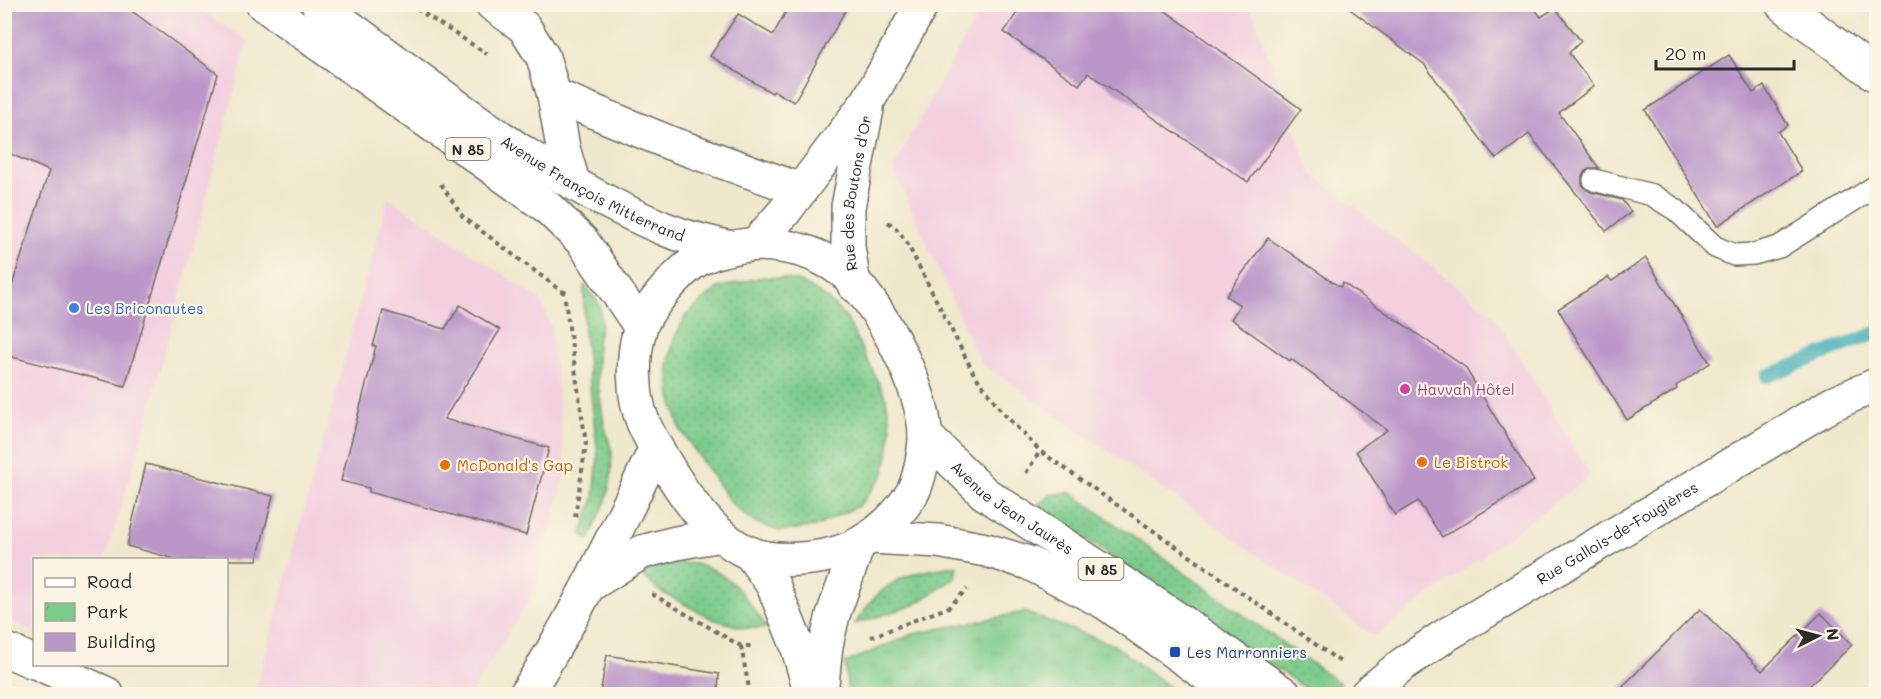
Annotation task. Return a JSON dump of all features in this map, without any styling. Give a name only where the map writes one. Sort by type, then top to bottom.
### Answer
[{"type":"main road","name":"Avenue François Mitterrand","points":[[263,4],[546,206],[583,242],[640,326]]},
{"type":"main road","name":"Avenue François Mitterrand","points":[[318,4],[494,133],[573,182],[665,229],[743,246]]},
{"type":"main road","points":[[492,4],[524,27],[543,57],[554,95],[563,148],[573,182]]},
{"type":"main road","name":"Rue des Boutons d'Or","points":[[743,246],[801,190],[868,101],[922,4]]},
{"type":"main road","points":[[1782,4],[1876,75]]},
{"type":"main road","points":[[554,95],[670,143],[801,190]]},
{"type":"main road","name":"Rue des Boutons d'Or","points":[[854,285],[848,247],[849,207],[868,101]]},
{"type":"main road","points":[[750,554],[773,558],[806,559],[832,555],[865,541],[893,517],[912,494],[925,435],[920,405],[911,375],[876,309],[843,271],[812,253],[793,247],[743,246],[701,258],[680,274],[664,290],[640,326],[635,360],[636,391],[643,421],[656,448],[685,495],[721,535],[750,554],[773,585],[797,645],[811,694]]},
{"type":"main road","name":"Rue Gallois-de-Fougières","points":[[1371,690],[1403,664],[1507,599],[1832,404],[1876,385]]},
{"type":"main road","name":"Avenue Jean Jaurès","points":[[925,435],[984,493],[1181,621],[1284,694]]},
{"type":"main road","points":[[526,694],[591,584],[656,448]]},
{"type":"main road","points":[[591,584],[642,552],[721,535]]},
{"type":"main road","points":[[821,694],[826,645],[833,615],[865,541]]},
{"type":"main road","name":"N 85","points":[[865,541],[938,541],[986,550],[1029,563],[1106,603],[1233,694]]},
{"type":"main road","points":[[4,649],[33,662]]},
{"type":"main road","points":[[44,666],[107,694]]},
{"type":"lane","points":[[1594,180],[1652,195],[1676,210],[1715,247],[1734,255],[1754,254],[1779,247],[1876,186]]},
{"type":"path","points":[[427,119],[437,177],[463,217],[564,293]]},
{"type":"path","points":[[849,207],[885,220],[896,228],[906,241],[974,374],[1005,415],[1040,450],[1371,690]]},
{"type":"path","points":[[741,646],[750,694]]},
{"type":"shaded area","points":[[5,5],[193,5],[248,41],[144,431],[105,558],[33,558],[33,632],[5,618]]},
{"type":"shaded area","points":[[983,5],[1250,5],[1310,172],[1494,315],[1591,476],[1374,636],[980,362],[893,168]]},
{"type":"shaded area","points":[[388,197],[539,299],[551,326],[566,473],[532,596],[471,694],[271,694],[256,690]]},
{"type":"green space","points":[[762,277],[801,282],[828,299],[847,319],[886,398],[891,428],[883,476],[860,505],[815,527],[779,531],[754,522],[731,503],[680,429],[671,397],[668,366],[674,339],[686,315],[718,288]]},
{"type":"green space","points":[[584,285],[600,305],[597,379],[604,424],[612,452],[611,478],[606,501],[589,540],[582,534],[594,497],[598,457],[584,331]]},
{"type":"green space","points":[[1070,492],[1341,684],[1308,690],[1037,506],[1050,495]]},
{"type":"green space","points":[[672,562],[700,565],[722,575],[739,590],[767,628],[745,628],[715,620],[659,591],[639,572]]},
{"type":"green space","points":[[957,566],[955,578],[914,605],[855,624],[875,597],[897,580],[924,571]]},
{"type":"green space","points":[[1024,612],[1114,645],[1178,694],[848,694],[845,663],[913,634]]},
{"type":"building","points":[[4,4],[122,4],[218,74],[125,386],[4,355],[4,310],[49,171],[4,151]]},
{"type":"building","points":[[790,4],[849,4],[794,102],[774,91],[772,93],[710,56],[738,14],[773,35]]},
{"type":"building","points":[[1023,4],[1156,4],[1301,109],[1248,182],[1088,73],[1079,85],[1004,32]]},
{"type":"building","points":[[1343,4],[1531,4],[1541,17],[1555,8],[1581,41],[1569,53],[1594,86],[1559,113],[1599,168],[1585,171],[1582,184],[1591,192],[1622,200],[1631,212],[1606,231],[1529,134],[1496,159],[1424,64]]},
{"type":"building","points":[[1729,55],[1753,93],[1764,86],[1788,125],[1778,132],[1802,171],[1717,226],[1645,110]]},
{"type":"building","name":"Havvah Hôtel","points":[[1268,238],[1340,287],[1343,283],[1465,367],[1534,481],[1442,537],[1418,501],[1395,515],[1356,451],[1387,430],[1291,359],[1290,361],[1231,319],[1240,305],[1226,296]]},
{"type":"building","points":[[1646,258],[1710,363],[1676,386],[1677,389],[1627,420],[1558,309],[1608,277],[1612,281]]},
{"type":"building","name":"McDonald's Gap","points":[[460,305],[500,330],[444,419],[549,448],[526,535],[369,492],[369,488],[341,481],[383,311],[445,329]]},
{"type":"building","points":[[146,464],[273,496],[257,560],[172,558],[127,546]]},
{"type":"building","points":[[1700,609],[1762,671],[1821,613],[1852,645],[1801,694],[1615,694]]},
{"type":"building","points":[[607,655],[719,674],[718,694],[600,694]]},
{"type":"waterway","points":[[1767,376],[1876,333]]},
{"type":"place","name":"Les Briconautes","points":[[74,308]]},
{"type":"place","name":"Havvah Hôtel","points":[[1405,389]]},
{"type":"place","name":"Le Bistrok","points":[[1422,462]]},
{"type":"place","name":"McDonald's Gap","points":[[445,465]]},
{"type":"place","name":"Les Marronniers","points":[[1175,652]]}]
